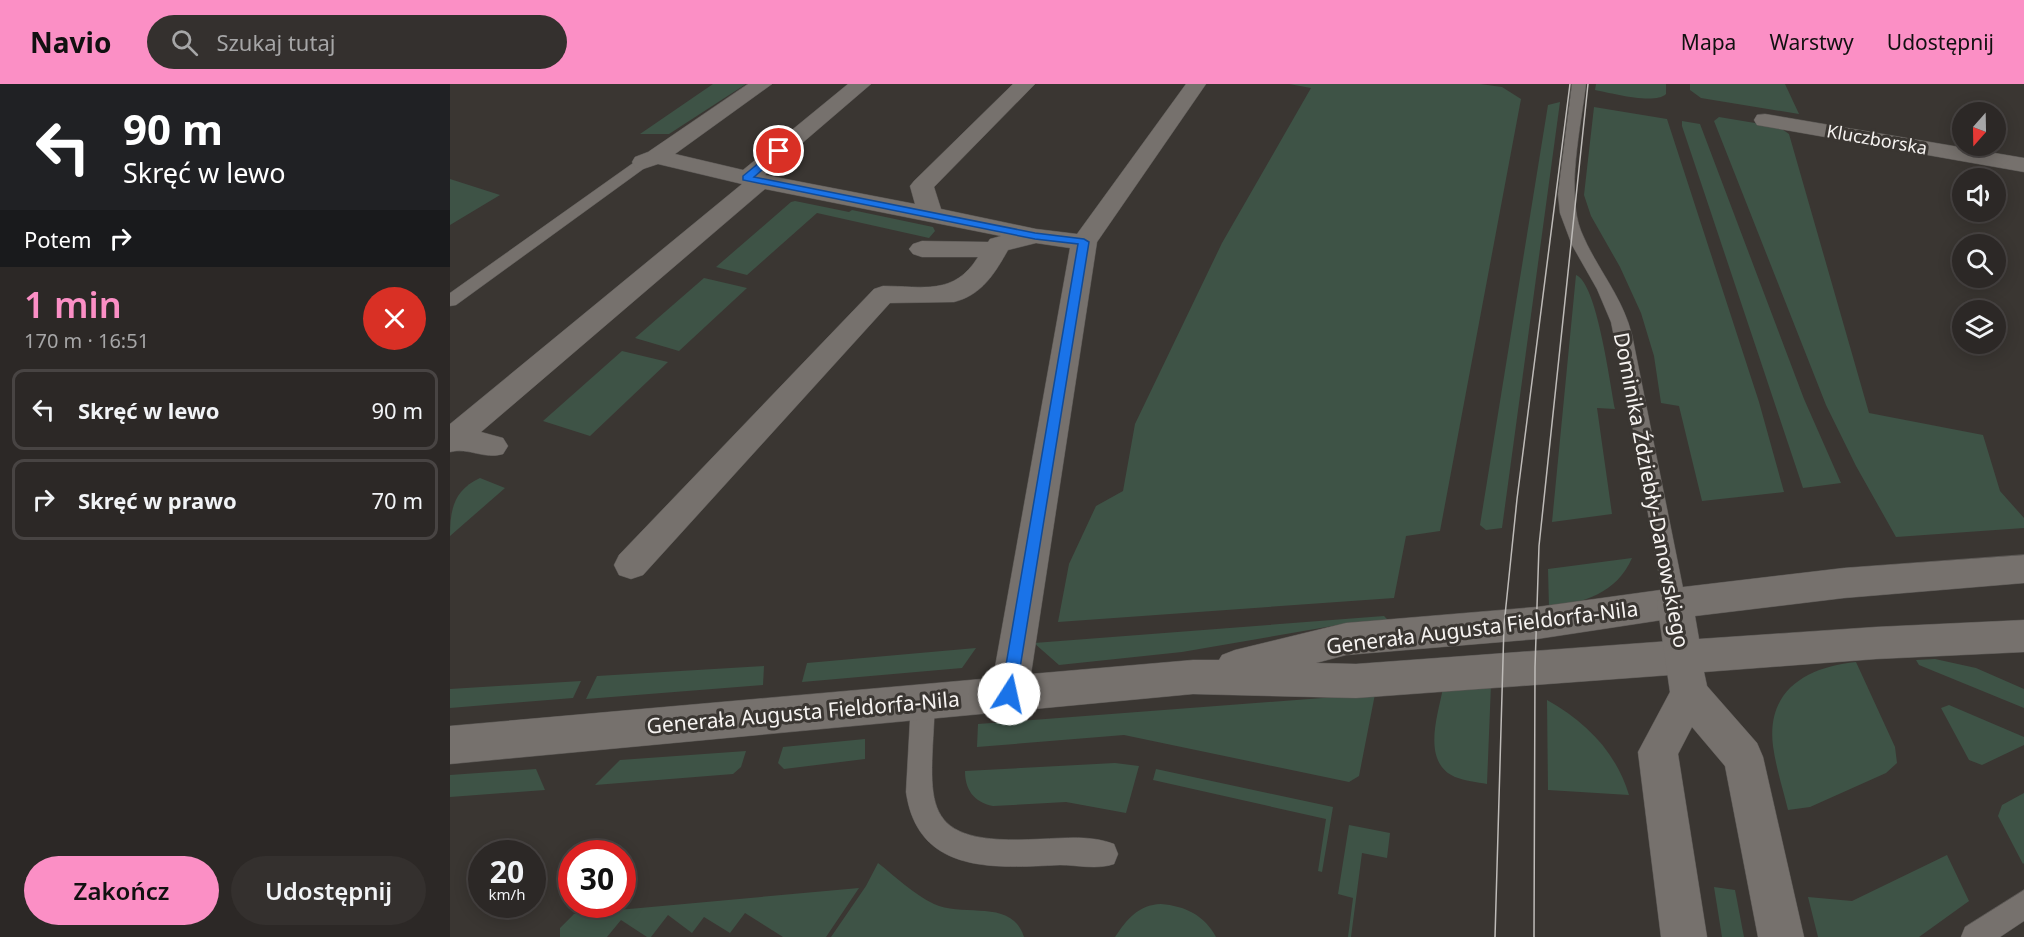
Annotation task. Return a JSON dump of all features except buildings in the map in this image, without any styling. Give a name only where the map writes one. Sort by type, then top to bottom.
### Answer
[{"type":"street","points":[[648,160],[762,84]]},
{"type":"street","points":[[453,438],[861,84]]},
{"type":"street","points":[[930,215],[922,186],[1025,84]]},
{"type":"street","points":[[1009,694],[1084,242],[1196,84]]},
{"type":"street","name":"Kluczborska","points":[[1765,120],[2024,165]]},
{"type":"street","points":[[648,160],[753,180],[901,202],[930,215],[1035,236],[1084,242]]},
{"type":"street","points":[[631,565],[883,295],[954,294],[979,277],[999,244],[1035,236]]},
{"type":"street","points":[[922,249],[995,249]]},
{"type":"street","points":[[453,438],[492,446]]},
{"type":"street","name":"Generała Augusta Fieldorfa-Nila","points":[[1193,677],[1346,639],[1537,623],[1675,603],[1844,583],[2024,569]]},
{"type":"street","name":"Dominika Ździebły-Danowskiego","points":[[1675,603],[1687,676]]},
{"type":"street","name":"Generała Augusta Fieldorfa-Nila","points":[[450,745],[1193,677],[1356,681],[1687,676],[1876,643],[2024,636]]},
{"type":"street","points":[[1684,937],[1658,752],[1687,676]]},
{"type":"street","points":[[1687,676],[1743,757],[1781,937]]},
{"type":"lane","name":"Dominika Ździebły-Danowskiego","points":[[1579,84],[1566,194],[1566,212],[1573,237],[1597,273],[1619,320],[1633,378],[1675,603]]},
{"type":"lane","points":[[450,301],[648,160]]},
{"type":"lane","points":[[923,702],[920,800],[925,817],[932,829],[946,841],[963,848],[1003,854],[1078,851],[1104,854]]},
{"type":"lane","points":[[1975,937],[2024,904]]},
{"type":"green space","points":[[713,84],[746,84],[669,134],[640,134]]},
{"type":"green space","points":[[1289,84],[1480,84],[1502,87],[1521,99],[1440,531],[1406,536],[1394,598],[1058,622],[1069,564],[1096,506],[1123,491],[1135,424],[1222,243],[1311,88]]},
{"type":"green space","points":[[1596,84],[1666,84],[1666,94],[1653,98],[1632,97],[1595,90]]},
{"type":"green space","points":[[1690,84],[1785,84],[1799,114],[1701,98],[1690,90]]},
{"type":"green space","points":[[1560,102],[1502,528],[1486,530],[1480,525],[1548,105]]},
{"type":"green space","points":[[1594,107],[1667,119],[1759,402],[1784,492],[1702,501],[1679,406],[1661,403],[1654,356],[1641,313],[1620,267],[1591,216],[1584,195]]},
{"type":"green space","points":[[1719,117],[1779,127],[1789,134],[1869,413],[1983,435],[2000,491],[2024,518],[2024,528],[1896,537],[1856,466],[1826,405],[1714,121]]},
{"type":"green space","points":[[1682,121],[1700,124],[1804,399],[1841,483],[1803,488]]},
{"type":"green space","points":[[450,179],[500,195],[450,225]]},
{"type":"green space","points":[[795,201],[933,227],[935,231],[929,238],[817,213],[747,275],[716,267]]},
{"type":"green space","points":[[1576,275],[1584,282],[1596,314],[1615,409],[1597,408],[1612,514],[1552,522]]},
{"type":"green space","points":[[704,278],[747,288],[679,351],[635,338]]},
{"type":"green space","points":[[622,351],[668,362],[590,436],[543,421]]},
{"type":"green space","points":[[480,478],[505,488],[450,536],[455,501],[464,488]]},
{"type":"green space","points":[[1632,558],[1617,580],[1608,588],[1586,599],[1549,608],[1548,569]]},
{"type":"green space","points":[[1384,616],[1389,621],[1344,624],[1182,652],[1059,665],[1034,643]]},
{"type":"green space","points":[[976,648],[962,668],[802,682],[807,663]]},
{"type":"green space","points":[[1935,659],[1976,668],[2024,689],[2024,708],[1919,665],[1916,660]]},
{"type":"green space","points":[[1856,662],[1895,747],[1897,763],[1886,773],[1810,807],[1788,810],[1773,746],[1776,710],[1783,696],[1806,676],[1821,669]]},
{"type":"green space","points":[[764,666],[763,685],[586,699],[597,676]]},
{"type":"green space","points":[[581,681],[573,698],[450,708],[450,689]]},
{"type":"green space","points":[[1491,684],[1487,784],[1455,777],[1445,770],[1438,761],[1434,737],[1443,688]]},
{"type":"green space","points":[[1375,694],[1359,776],[1349,782],[1124,735],[977,747],[978,724]]},
{"type":"green space","points":[[1547,700],[1587,728],[1598,740],[1616,765],[1629,795],[1548,790]]},
{"type":"green space","points":[[1949,705],[2024,737],[2024,745],[1982,765],[1969,760],[1941,708]]},
{"type":"green space","points":[[865,739],[865,759],[784,769],[778,763],[783,747]]},
{"type":"green space","points":[[746,751],[741,767],[733,774],[595,785],[620,760]]},
{"type":"green space","points":[[1115,763],[1139,766],[1126,813],[1066,802],[993,806],[981,802],[972,794],[965,778],[965,771]]},
{"type":"green space","points":[[536,769],[545,790],[450,797],[450,775]]},
{"type":"green space","points":[[1156,769],[1333,807],[1322,872],[1318,871],[1326,819],[1153,780]]},
{"type":"green space","points":[[2024,793],[2023,864],[1998,816],[2002,805]]},
{"type":"green space","points":[[1349,825],[1390,833],[1387,858],[1362,853],[1351,937],[1348,937],[1353,898],[1338,894]]},
{"type":"green space","points":[[1947,855],[1969,901],[1919,937],[1818,937],[1808,897],[1852,901]]},
{"type":"green space","points":[[878,863],[926,900],[946,908],[986,911],[1009,917],[1018,925],[1024,937],[831,937],[866,886]]},
{"type":"green space","points":[[1714,887],[1735,890],[1744,937],[1722,937]]},
{"type":"green space","points":[[859,888],[826,937],[783,937],[745,913],[730,933],[704,917],[692,933],[668,915],[651,937],[647,937],[621,920],[607,937],[560,937],[560,928],[570,918],[636,918],[636,908]]},
{"type":"green space","points":[[1161,904],[1178,907],[1200,917],[1216,937],[1115,937],[1134,914],[1146,907]]},
{"type":"tram line","points":[[1495,937],[1504,625],[1517,499],[1570,84]]},
{"type":"tram line","points":[[1534,937],[1535,667],[1539,546],[1588,84]]},
{"type":"route","points":[[779,151],[747,178],[1035,236],[1084,242],[1009,694]]}]
